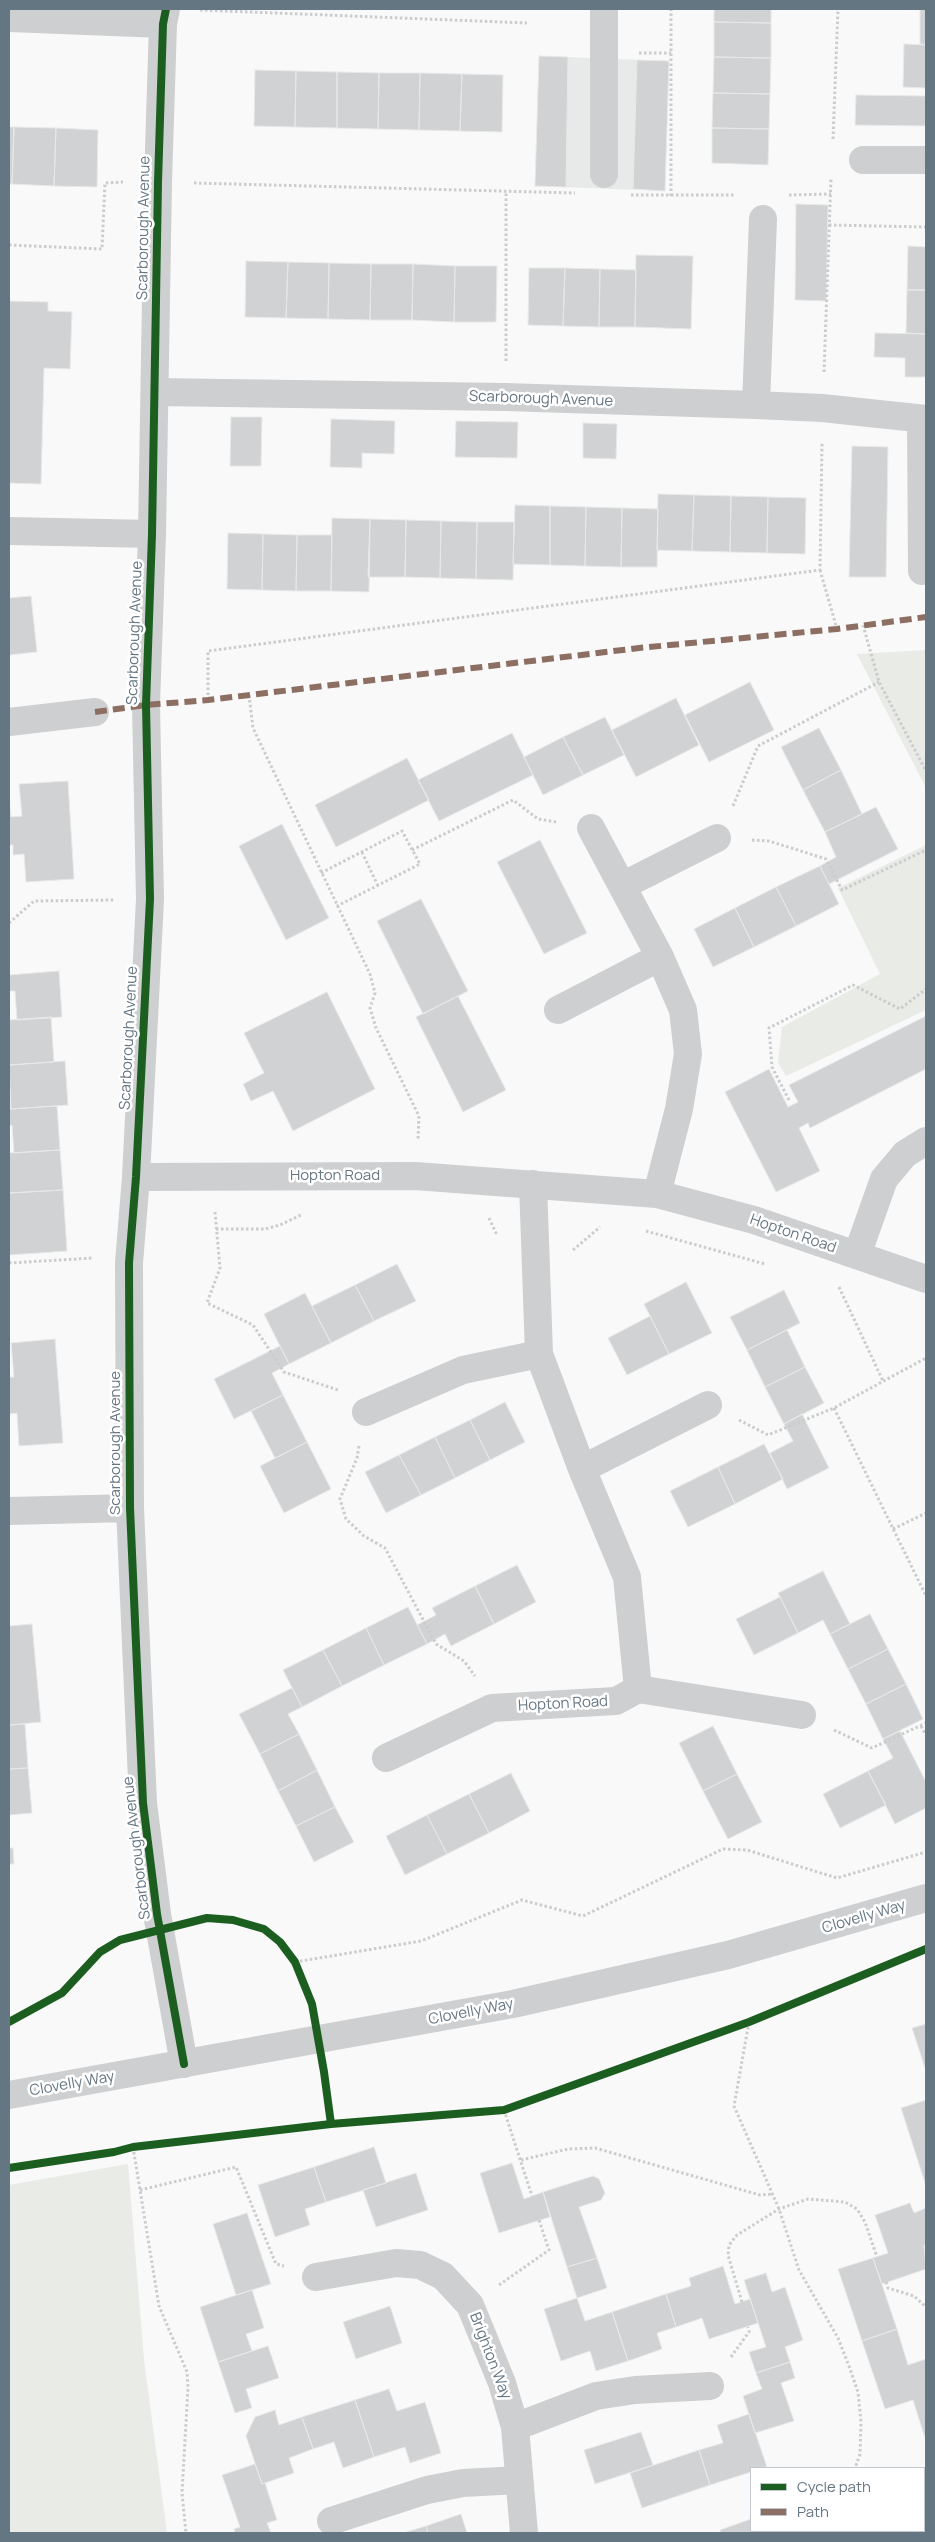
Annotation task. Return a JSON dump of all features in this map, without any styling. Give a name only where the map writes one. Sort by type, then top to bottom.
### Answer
[{"type":"street","points":[[604,9],[604,174]]},
{"type":"street","name":"Scarborough Avenue","points":[[15,15],[164,16],[158,182],[152,534],[146,705],[150,899],[136,1176],[129,1263],[130,1508],[143,1803],[169,1981],[184,2064]]},
{"type":"street","points":[[863,160],[926,160]]},
{"type":"street","points":[[756,405],[763,219]]},
{"type":"street","name":"Scarborough Avenue","points":[[154,392],[506,397],[756,405],[822,408],[924,419]]},
{"type":"street","points":[[922,571],[924,419]]},
{"type":"street","points":[[9,531],[152,534]]},
{"type":"street","points":[[9,722],[95,712]]},
{"type":"street","points":[[591,828],[660,957],[683,1010],[688,1054],[679,1109],[657,1194]]},
{"type":"street","points":[[622,886],[717,838]]},
{"type":"street","points":[[558,1010],[660,957]]},
{"type":"street","points":[[856,1255],[884,1179],[905,1154],[926,1141]]},
{"type":"street","name":"Hopton Road","points":[[136,1176],[415,1176],[657,1194],[754,1220],[926,1280]]},
{"type":"street","points":[[533,1184],[539,1354],[582,1469],[627,1577],[638,1689],[802,1715]]},
{"type":"street","points":[[366,1412],[463,1370],[539,1354]]},
{"type":"street","points":[[582,1469],[708,1405]]},
{"type":"street","points":[[9,1511],[130,1508]]},
{"type":"street","name":"Hopton Road","points":[[386,1758],[492,1708],[616,1701],[638,1689]]},
{"type":"street","name":"Clovelly Way","points":[[9,2095],[513,2004],[728,1955],[926,1898]]},
{"type":"street","name":"Brighton Way","points":[[316,2277],[396,2263],[420,2264],[443,2276],[470,2305],[502,2383],[516,2427],[524,2533]]},
{"type":"street","points":[[516,2427],[596,2396],[634,2390],[710,2386]]},
{"type":"street","points":[[331,2521],[427,2490],[463,2483],[519,2480]]},
{"type":"path","points":[[192,9],[527,23]]},
{"type":"path","points":[[671,196],[672,9]]},
{"type":"path","points":[[833,145],[838,9]]},
{"type":"path","points":[[832,175],[822,408],[820,570],[837,629]]},
{"type":"path","points":[[9,245],[102,249],[105,183],[158,182],[584,194]]},
{"type":"path","points":[[506,192],[506,397]]},
{"type":"path","points":[[784,195],[831,194]]},
{"type":"path","points":[[622,195],[736,195]]},
{"type":"path","points":[[829,225],[926,227]]},
{"type":"path","points":[[208,700],[208,651],[820,570]]},
{"type":"path","points":[[863,625],[879,682],[926,771]]},
{"type":"path","points":[[879,682],[758,746],[717,838],[769,841],[826,860],[842,890],[926,850]]},
{"type":"path","points":[[249,695],[253,728],[370,974],[375,993],[370,1008],[376,1028],[419,1116],[415,1176]]},
{"type":"path","points":[[412,850],[513,800],[538,818],[591,828]]},
{"type":"path","points":[[322,873],[402,831],[420,864],[337,906]]},
{"type":"path","points":[[362,852],[378,886]]},
{"type":"path","points":[[9,923],[34,901],[150,899]]},
{"type":"path","points":[[789,1100],[772,1067],[769,1028],[853,985],[900,1009],[926,989]]},
{"type":"path","points":[[211,1177],[220,1268],[207,1303],[253,1325],[284,1372],[345,1393],[366,1412],[357,1458],[340,1499],[346,1519],[364,1536],[385,1548],[436,1644],[464,1661],[479,1681],[492,1708]]},
{"type":"path","points":[[9,1263],[87,1257],[129,1263]]},
{"type":"path","points":[[708,1405],[768,1435],[834,1408],[926,1358]]},
{"type":"path","points":[[834,1408],[926,1596]]},
{"type":"path","points":[[893,1529],[926,1513]]},
{"type":"path","points":[[802,1715],[872,1748],[926,1724]]},
{"type":"path","points":[[921,1726],[926,1735]]},
{"type":"path","points":[[298,1970],[292,1959],[421,1941],[522,1900],[583,1916],[723,1848],[746,1850],[837,1878],[926,1852]]},
{"type":"path","points":[[739,2026],[758,2018]]},
{"type":"path","points":[[749,2022],[734,2106],[779,2208],[798,2270],[838,2338],[858,2392],[861,2422],[860,2454],[855,2467]]},
{"type":"path","points":[[494,2111],[514,2107]]},
{"type":"path","points":[[504,2110],[532,2196]]},
{"type":"path","points":[[124,2150],[143,2146]]},
{"type":"path","points":[[133,2147],[159,2306],[187,2372],[188,2388],[182,2493],[186,2533]]},
{"type":"path","points":[[521,2160],[568,2149],[595,2148],[760,2195],[773,2194]]},
{"type":"path","points":[[140,2190],[236,2167],[276,2264],[316,2277]]},
{"type":"path","points":[[742,2302],[728,2255],[729,2245],[737,2236],[779,2208],[808,2199],[845,2202],[856,2209],[865,2222],[877,2257]]},
{"type":"path","points":[[470,2305],[549,2250],[539,2220]]},
{"type":"path","points":[[886,2282],[888,2288],[914,2296],[926,2307]]},
{"type":"shaded area","points":[[539,56],[669,61],[665,191],[535,186]]},
{"type":"shaded area","points":[[926,650],[926,788],[857,654]]},
{"type":"shaded area","points":[[926,845],[926,1010],[786,1076],[778,1063],[782,1027],[880,974],[838,888]]},
{"type":"shaded area","points":[[128,2164],[144,2360],[167,2533],[9,2533],[9,2185]]},
{"type":"building","points":[[714,9],[771,9],[771,23],[714,22]]},
{"type":"building","points":[[920,9],[926,9],[926,45],[920,44]]},
{"type":"building","points":[[714,22],[771,23],[771,58],[714,57]]},
{"type":"building","points":[[904,44],[926,45],[926,88],[903,87]]},
{"type":"building","points":[[539,56],[568,57],[566,187],[535,186]]},
{"type":"building","points":[[714,57],[771,58],[770,94],[713,93]]},
{"type":"building","points":[[637,60],[669,61],[665,191],[633,189]]},
{"type":"building","points":[[255,70],[296,71],[295,127],[254,126]]},
{"type":"building","points":[[296,71],[337,72],[337,128],[295,127]]},
{"type":"building","points":[[337,72],[379,73],[378,129],[337,128]]},
{"type":"building","points":[[379,73],[420,73],[419,130],[378,129]]},
{"type":"building","points":[[420,73],[462,74],[460,131],[419,130]]},
{"type":"building","points":[[462,74],[503,75],[502,132],[460,131]]},
{"type":"building","points":[[713,93],[770,94],[769,129],[712,128]]},
{"type":"building","points":[[856,95],[926,96],[926,126],[855,125]]},
{"type":"building","points":[[9,127],[14,127],[12,184],[9,184]]},
{"type":"building","points":[[14,127],[56,128],[54,186],[12,184]]},
{"type":"building","points":[[56,128],[98,130],[97,187],[54,186]]},
{"type":"building","points":[[712,128],[769,129],[768,165],[712,163]]},
{"type":"building","points":[[796,204],[828,205],[826,301],[795,300]]},
{"type":"building","points":[[908,246],[926,247],[926,290],[907,290]]},
{"type":"building","points":[[636,255],[693,256],[691,329],[635,327]]},
{"type":"building","points":[[246,261],[288,262],[286,318],[245,317]]},
{"type":"building","points":[[288,262],[329,263],[328,319],[286,318]]},
{"type":"building","points":[[329,263],[371,264],[370,320],[328,319]]},
{"type":"building","points":[[371,264],[413,264],[412,320],[370,320]]},
{"type":"building","points":[[413,264],[455,266],[454,322],[412,320]]},
{"type":"building","points":[[455,266],[497,266],[496,322],[454,322]]},
{"type":"building","points":[[529,268],[565,268],[563,326],[528,325]]},
{"type":"building","points":[[565,268],[600,269],[599,327],[563,326]]},
{"type":"building","points":[[600,269],[636,270],[635,327],[599,327]]},
{"type":"building","points":[[907,290],[926,290],[926,334],[906,333]]},
{"type":"building","points":[[9,301],[48,302],[48,311],[72,312],[70,369],[44,368],[41,484],[9,483]]},
{"type":"building","points":[[875,333],[926,334],[926,377],[905,377],[905,358],[874,357]]},
{"type":"building","points":[[231,417],[262,417],[261,466],[230,466]]},
{"type":"building","points":[[331,419],[395,421],[394,454],[362,453],[362,468],[330,467]]},
{"type":"building","points":[[456,421],[518,422],[517,458],[455,457]]},
{"type":"building","points":[[583,423],[617,424],[616,459],[583,458]]},
{"type":"building","points":[[852,446],[888,447],[886,577],[849,577]]},
{"type":"building","points":[[658,494],[694,495],[692,551],[657,550]]},
{"type":"building","points":[[694,495],[731,496],[730,552],[692,551]]},
{"type":"building","points":[[731,496],[768,497],[767,553],[730,552]]},
{"type":"building","points":[[768,497],[806,498],[805,554],[767,553]]},
{"type":"building","points":[[515,505],[550,506],[550,565],[513,564]]},
{"type":"building","points":[[550,506],[586,507],[585,566],[550,565]]},
{"type":"building","points":[[586,507],[622,508],[621,567],[585,566]]},
{"type":"building","points":[[622,508],[658,509],[657,567],[621,567]]},
{"type":"building","points":[[332,518],[370,519],[369,592],[331,591]]},
{"type":"building","points":[[370,519],[406,520],[405,577],[368,577]]},
{"type":"building","points":[[406,520],[441,521],[440,578],[405,577]]},
{"type":"building","points":[[441,521],[477,522],[476,579],[440,578]]},
{"type":"building","points":[[477,522],[514,522],[513,580],[476,579]]},
{"type":"building","points":[[228,533],[263,534],[262,590],[227,589]]},
{"type":"building","points":[[263,534],[297,535],[296,591],[262,590]]},
{"type":"building","points":[[297,535],[332,535],[331,591],[296,591]]},
{"type":"building","points":[[31,596],[37,652],[9,655],[9,598]]},
{"type":"building","points":[[750,682],[774,730],[709,762],[685,715]]},
{"type":"building","points":[[676,698],[699,745],[636,777],[612,730]]},
{"type":"building","points":[[605,717],[624,755],[583,775],[563,737]]},
{"type":"building","points":[[819,728],[841,770],[803,790],[781,747]]},
{"type":"building","points":[[512,733],[533,775],[439,821],[418,780]]},
{"type":"building","points":[[563,737],[583,775],[543,795],[524,757]]},
{"type":"building","points":[[407,758],[429,800],[336,847],[315,805]]},
{"type":"building","points":[[841,770],[862,814],[825,832],[803,790]]},
{"type":"building","points":[[68,781],[74,879],[26,882],[24,854],[13,855],[13,845],[9,845],[9,799],[11,817],[22,816],[19,784]]},
{"type":"building","points":[[876,807],[898,849],[829,884],[820,866],[836,857],[825,832]]},
{"type":"building","points":[[282,824],[329,918],[286,940],[239,846]]},
{"type":"building","points":[[540,840],[587,933],[544,954],[497,862]]},
{"type":"building","points":[[820,866],[839,904],[796,926],[776,887]]},
{"type":"building","points":[[776,887],[796,926],[754,947],[735,908]]},
{"type":"building","points":[[421,899],[468,991],[423,1014],[377,921]]},
{"type":"building","points":[[735,908],[754,947],[713,967],[694,929]]},
{"type":"building","points":[[59,971],[62,1017],[17,1020],[15,991],[9,991],[9,975]]},
{"type":"building","points":[[327,992],[375,1089],[293,1131],[273,1091],[251,1101],[243,1084],[264,1073],[244,1033]]},
{"type":"building","points":[[458,996],[506,1090],[463,1112],[416,1017]]},
{"type":"building","points":[[926,1016],[926,1069],[810,1128],[808,1123],[799,1128],[820,1171],[776,1192],[725,1092],[769,1069],[788,1107],[798,1102],[789,1085]]},
{"type":"building","points":[[51,1017],[54,1062],[9,1065],[9,1020]]},
{"type":"building","points":[[65,1061],[68,1105],[11,1109],[9,1065]]},
{"type":"building","points":[[57,1106],[60,1150],[14,1153],[12,1125],[9,1126],[9,1109]]},
{"type":"building","points":[[60,1150],[63,1190],[9,1193],[9,1153]]},
{"type":"building","points":[[63,1190],[67,1251],[9,1255],[9,1193]]},
{"type":"building","points":[[397,1264],[416,1301],[374,1321],[355,1285]]},
{"type":"building","points":[[686,1282],[712,1333],[669,1354],[644,1304]]},
{"type":"building","points":[[355,1285],[374,1321],[331,1343],[312,1306]]},
{"type":"building","points":[[784,1290],[800,1323],[747,1350],[730,1317]]},
{"type":"building","points":[[305,1293],[331,1343],[289,1364],[264,1314]]},
{"type":"building","points":[[650,1316],[669,1354],[627,1375],[608,1338]]},
{"type":"building","points":[[787,1330],[805,1367],[765,1387],[747,1350]]},
{"type":"building","points":[[55,1339],[63,1443],[19,1446],[17,1413],[9,1414],[9,1377],[14,1377],[11,1343]]},
{"type":"building","points":[[280,1346],[289,1364],[272,1373],[283,1395],[234,1419],[214,1379]]},
{"type":"building","points":[[805,1367],[824,1403],[784,1424],[765,1387]]},
{"type":"building","points":[[283,1395],[307,1442],[275,1458],[251,1411]]},
{"type":"building","points":[[505,1402],[525,1442],[490,1460],[470,1420]]},
{"type":"building","points":[[802,1414],[829,1468],[787,1489],[770,1453],[793,1441],[784,1424]]},
{"type":"building","points":[[470,1420],[490,1460],[455,1478],[435,1437]]},
{"type":"building","points":[[435,1437],[455,1478],[421,1495],[399,1455]]},
{"type":"building","points":[[307,1442],[331,1489],[284,1513],[260,1466]]},
{"type":"building","points":[[764,1444],[783,1479],[735,1504],[718,1467]]},
{"type":"building","points":[[399,1455],[421,1495],[386,1513],[365,1472]]},
{"type":"building","points":[[718,1467],[735,1504],[688,1527],[670,1491]]},
{"type":"building","points":[[517,1565],[536,1602],[494,1624],[475,1586]]},
{"type":"building","points":[[823,1571],[850,1624],[830,1634],[823,1620],[798,1633],[778,1593]]},
{"type":"building","points":[[475,1586],[494,1624],[451,1646],[445,1634],[427,1644],[417,1625],[436,1615],[432,1608]]},
{"type":"building","points":[[780,1597],[798,1633],[754,1655],[736,1619]]},
{"type":"building","points":[[408,1607],[427,1644],[384,1665],[366,1628]]},
{"type":"building","points":[[870,1614],[888,1649],[848,1669],[830,1634]]},
{"type":"building","points":[[32,1624],[41,1722],[9,1725],[9,1626]]},
{"type":"building","points":[[366,1628],[384,1665],[342,1686],[323,1650]]},
{"type":"building","points":[[888,1649],[906,1684],[866,1704],[848,1669]]},
{"type":"building","points":[[323,1650],[342,1686],[302,1707],[283,1670]]},
{"type":"building","points":[[906,1684],[923,1719],[883,1739],[866,1704]]},
{"type":"building","points":[[292,1688],[302,1707],[288,1714],[299,1734],[260,1754],[239,1714]]},
{"type":"building","points":[[25,1724],[28,1768],[9,1769],[9,1725]]},
{"type":"building","points":[[713,1726],[737,1774],[703,1791],[679,1743]]},
{"type":"building","points":[[900,1731],[926,1782],[926,1808],[895,1824],[868,1771],[893,1758],[883,1739]]},
{"type":"building","points":[[299,1734],[317,1770],[278,1791],[260,1754]]},
{"type":"building","points":[[28,1768],[32,1813],[9,1815],[9,1769]]},
{"type":"building","points":[[317,1770],[335,1807],[296,1826],[278,1791]]},
{"type":"building","points":[[868,1771],[886,1805],[840,1828],[823,1794]]},
{"type":"building","points":[[511,1773],[530,1811],[489,1833],[469,1794]]},
{"type":"building","points":[[737,1774],[762,1822],[728,1839],[703,1791]]},
{"type":"building","points":[[469,1794],[489,1833],[447,1854],[427,1815]]},
{"type":"building","points":[[335,1807],[354,1842],[314,1862],[296,1826]]},
{"type":"building","points":[[427,1815],[447,1854],[405,1875],[386,1836]]},
{"type":"building","points":[[9,1848],[13,1848],[14,1864],[9,1864]]},
{"type":"building","points":[[926,2024],[926,2071],[912,2028]]},
{"type":"building","points":[[926,2100],[926,2186],[901,2108]]},
{"type":"building","points":[[374,2147],[386,2183],[326,2202],[314,2167]]},
{"type":"building","points":[[512,2163],[524,2199],[543,2192],[550,2217],[499,2233],[480,2173]]},
{"type":"building","points":[[314,2167],[326,2202],[305,2209],[310,2225],[275,2237],[258,2185]]},
{"type":"building","points":[[416,2173],[428,2210],[376,2227],[363,2190]]},
{"type":"building","points":[[593,2176],[599,2179],[605,2193],[601,2200],[579,2207],[597,2258],[567,2267],[543,2192]]},
{"type":"building","points":[[910,2203],[914,2213],[926,2208],[926,2245],[924,2245],[926,2269],[882,2284],[873,2258],[888,2253],[875,2215]]},
{"type":"building","points":[[247,2213],[271,2284],[236,2295],[213,2224]]},
{"type":"building","points":[[597,2258],[607,2288],[577,2298],[567,2267]]},
{"type":"building","points":[[873,2258],[897,2329],[862,2341],[838,2269]]},
{"type":"building","points":[[723,2266],[735,2304],[750,2299],[758,2323],[709,2339],[702,2318],[676,2327],[666,2294],[691,2286],[689,2278]]},
{"type":"building","points":[[766,2273],[772,2292],[785,2287],[803,2340],[785,2347],[790,2362],[756,2373],[749,2352],[766,2347],[744,2280]]},
{"type":"building","points":[[252,2290],[264,2328],[246,2334],[252,2351],[218,2362],[200,2307]]},
{"type":"building","points":[[666,2294],[676,2327],[657,2333],[662,2349],[628,2361],[612,2312]]},
{"type":"building","points":[[577,2298],[585,2321],[612,2312],[628,2361],[596,2371],[590,2351],[561,2361],[544,2309]]},
{"type":"building","points":[[390,2306],[402,2343],[356,2359],[343,2322]]},
{"type":"building","points":[[897,2329],[908,2365],[926,2359],[926,2441],[913,2400],[885,2409],[862,2341]]},
{"type":"building","points":[[268,2346],[279,2378],[246,2389],[252,2408],[235,2413],[218,2362]]},
{"type":"building","points":[[790,2362],[795,2378],[781,2383],[794,2421],[755,2433],[743,2396],[762,2389],[756,2373]]},
{"type":"building","points":[[389,2389],[397,2411],[425,2402],[441,2453],[410,2463],[405,2447],[374,2457],[355,2400]]},
{"type":"building","points":[[355,2400],[374,2457],[343,2468],[334,2442],[313,2449],[302,2417]]},
{"type":"building","points":[[275,2410],[279,2425],[302,2417],[313,2449],[289,2458],[294,2473],[262,2484],[246,2436],[255,2417]]},
{"type":"building","points":[[749,2414],[767,2467],[750,2467],[750,2472],[710,2485],[699,2450],[723,2443],[717,2425]]},
{"type":"building","points":[[641,2432],[653,2465],[595,2484],[584,2450]]},
{"type":"building","points":[[699,2450],[710,2485],[642,2508],[630,2473]]},
{"type":"building","points":[[255,2464],[262,2484],[265,2483],[277,2520],[267,2523],[271,2533],[235,2533],[234,2529],[240,2527],[222,2475]]},
{"type":"building","points":[[926,2478],[926,2509],[925,2505]]},
{"type":"building","points":[[461,2514],[467,2533],[428,2533],[426,2526]]},
{"type":"building","points":[[750,2519],[750,2532],[761,2533],[721,2533],[720,2530]]},
{"type":"building","points":[[426,2526],[428,2533],[403,2533]]},
{"type":"marked path","points":[[95,712],[639,648],[837,629],[926,617]]},
{"type":"cycle path","points":[[166,9],[163,24],[158,182],[152,534],[146,705],[150,899],[136,1177],[129,1263],[130,1508],[143,1803],[157,1914],[184,2064]]},
{"type":"cycle path","points":[[9,2022],[62,1993],[100,1952],[120,1940],[207,1918],[233,1920],[264,1929],[280,1942],[295,1962],[312,2004],[331,2124]]},
{"type":"cycle path","points":[[9,2168],[114,2152],[133,2147],[331,2124],[504,2110],[749,2022],[926,1949]]}]
